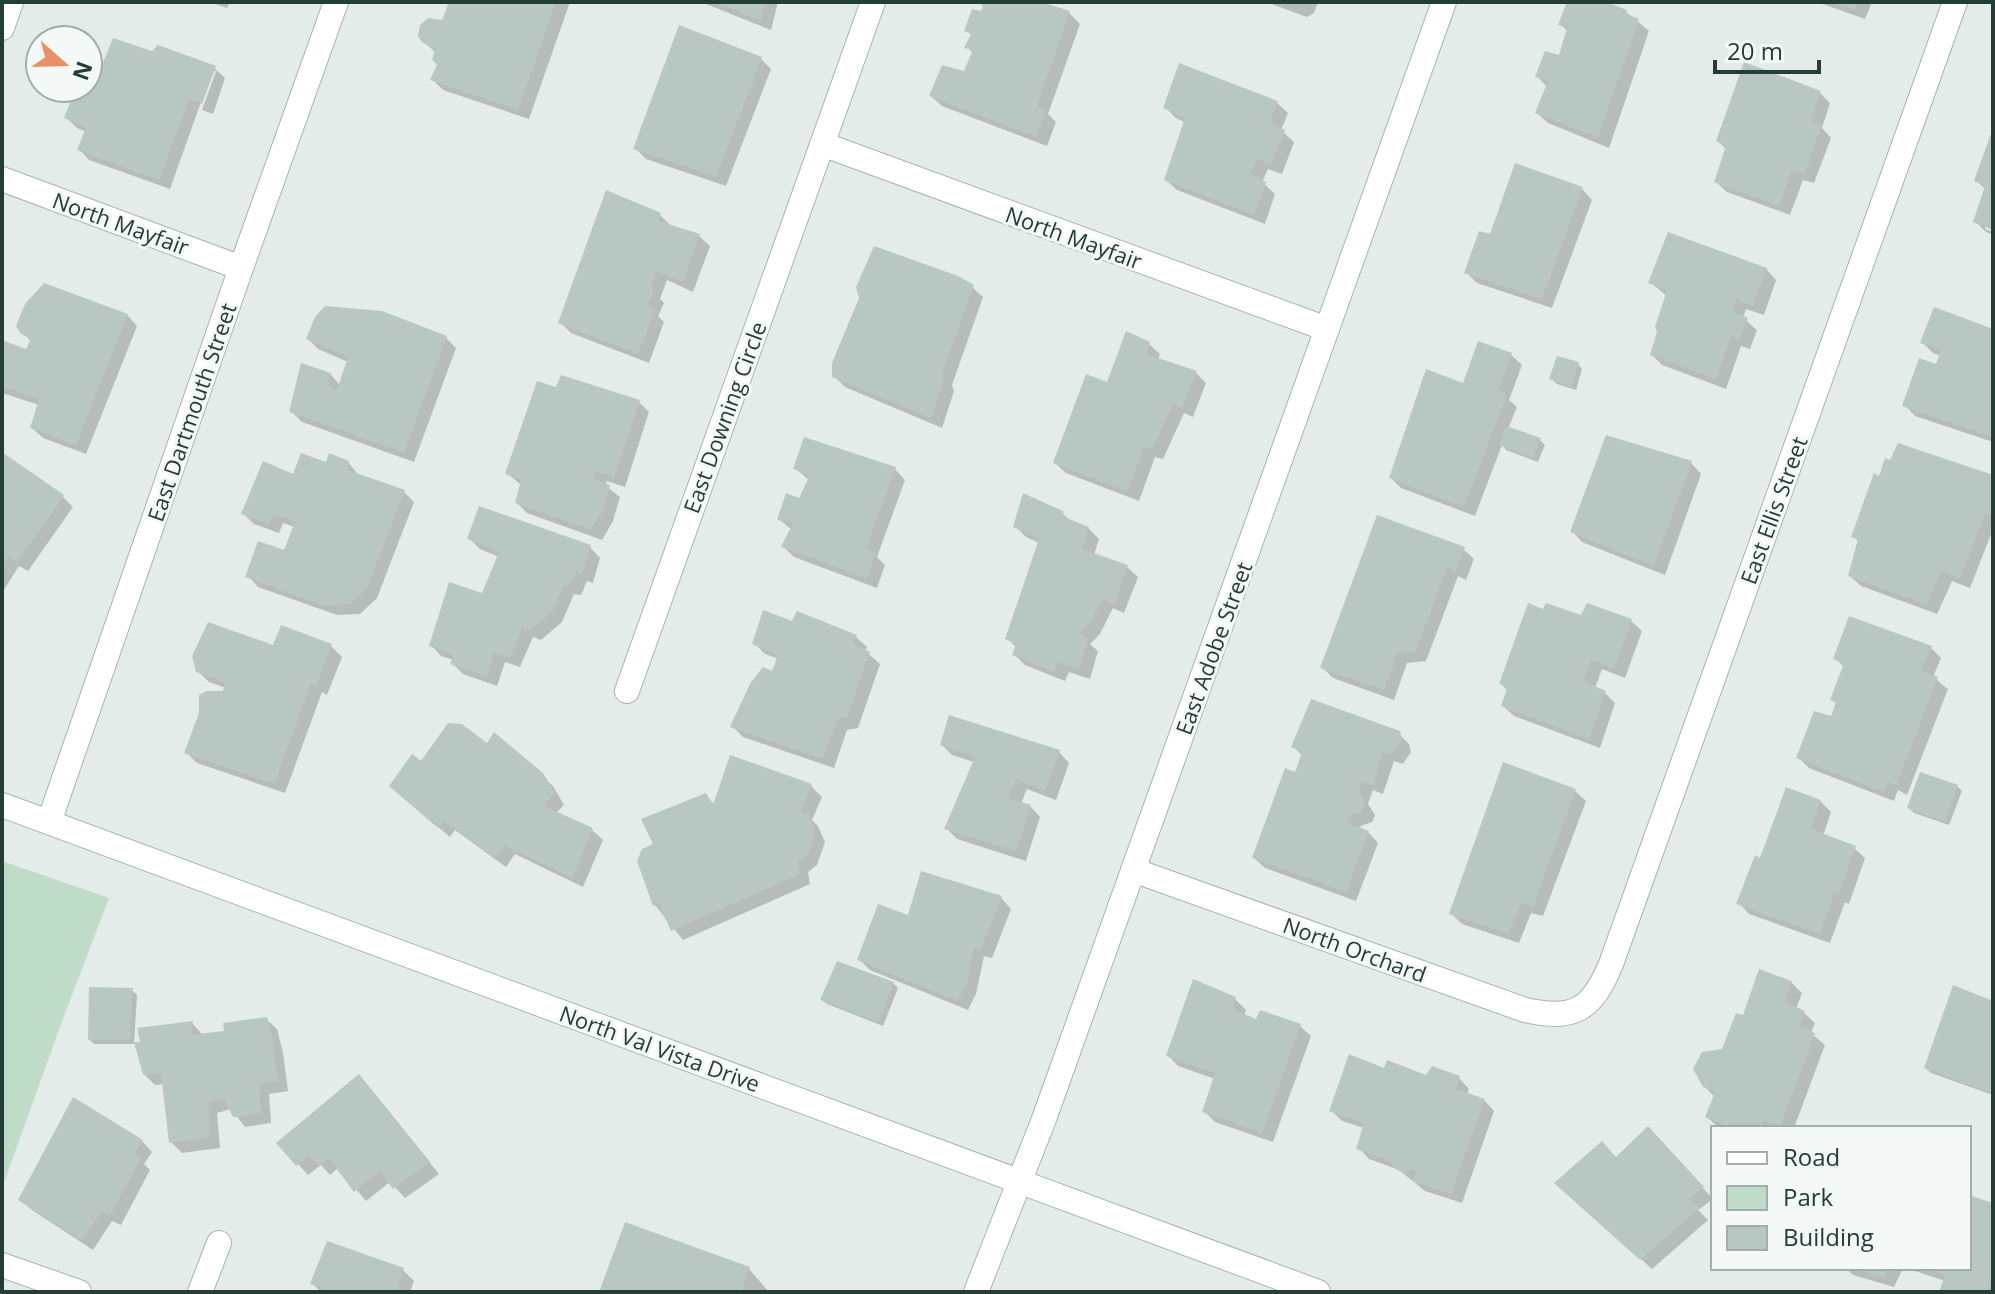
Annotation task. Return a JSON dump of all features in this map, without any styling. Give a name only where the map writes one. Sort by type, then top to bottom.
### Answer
[{"type":"street","points":[[2,28],[11,2]]},
{"type":"street","name":"East Dartmouth Street","points":[[49,822],[336,2]]},
{"type":"street","name":"East Downing Circle","points":[[627,691],[873,2]]},
{"type":"street","name":"East Adobe Street","points":[[976,1292],[1044,1119],[1444,2]]},
{"type":"street","name":"East Ellis Street","points":[[1578,1010],[1593,998],[1611,964],[1955,2]]},
{"type":"street","name":"North Mayfair","points":[[822,144],[1327,329]]},
{"type":"street","name":"North Mayfair","points":[[2,179],[241,268]]},
{"type":"street","name":"North Val Vista Drive","points":[[2,805],[1318,1292]]},
{"type":"street","name":"North Orchard","points":[[1133,870],[1525,1010],[1560,1015],[1578,1010]]},
{"type":"street","points":[[200,1292],[219,1243]]},
{"type":"street","points":[[2,1265],[79,1292]]},
{"type":"green space","points":[[2,861],[109,898],[2,1188]]},
{"type":"building","points":[[449,2],[556,2],[518,110],[430,80],[437,65],[432,59],[435,50],[418,36],[420,25],[428,18],[442,20]]},
{"type":"building","points":[[714,2],[766,2],[761,21]]},
{"type":"building","points":[[980,2],[1041,2],[1070,11],[1037,105],[1046,110],[1036,137],[929,96],[942,65],[964,71],[973,50],[964,48],[971,34],[964,31],[972,9],[981,11],[983,7]]},
{"type":"building","points":[[1567,2],[1606,2],[1627,10],[1626,14],[1639,19],[1598,138],[1535,113],[1548,81],[1535,77],[1545,51],[1559,55],[1567,28],[1558,25]]},
{"type":"building","points":[[1833,2],[1858,2],[1854,10]]},
{"type":"building","points":[[679,25],[762,57],[716,177],[633,149]]},
{"type":"building","points":[[113,38],[152,51],[158,45],[216,66],[202,104],[189,100],[159,180],[77,150],[86,127],[64,118],[70,104],[104,104],[104,60]]},
{"type":"building","points":[[1744,62],[1821,91],[1811,121],[1822,125],[1804,174],[1792,170],[1779,206],[1714,182],[1726,146],[1716,141]]},
{"type":"building","points":[[1179,63],[1278,101],[1270,122],[1285,130],[1271,165],[1257,159],[1251,174],[1266,182],[1254,215],[1164,180],[1185,118],[1163,108]]},
{"type":"building","points":[[1993,128],[1993,230],[1973,222],[1985,186],[1974,181]]},
{"type":"building","points":[[1515,163],[1583,187],[1542,299],[1464,273],[1479,231],[1490,234]]},
{"type":"building","points":[[606,190],[661,213],[658,221],[700,234],[683,282],[656,271],[651,287],[654,291],[647,306],[655,310],[638,354],[558,323]]},
{"type":"building","points":[[1668,232],[1767,268],[1753,306],[1736,299],[1732,311],[1748,318],[1739,340],[1731,336],[1716,379],[1650,355],[1667,290],[1648,283]]},
{"type":"building","points":[[874,246],[958,276],[974,285],[942,373],[944,379],[931,418],[832,377],[832,363],[859,298],[856,287]]},
{"type":"building","points":[[44,283],[128,314],[76,445],[30,428],[39,399],[2,387],[2,340],[26,349],[31,338],[21,334],[16,326],[25,304]]},
{"type":"building","points":[[325,306],[382,311],[447,336],[404,453],[289,412],[301,363],[331,373],[327,385],[337,390],[348,357],[306,339],[315,317]]},
{"type":"building","points":[[1934,307],[1993,329],[1993,437],[1902,406],[1919,358],[1936,364],[1941,350],[1920,343]]},
{"type":"building","points":[[1126,331],[1150,342],[1146,354],[1197,371],[1182,408],[1173,404],[1152,450],[1144,447],[1128,492],[1053,463],[1086,374],[1107,382]]},
{"type":"building","points":[[1478,341],[1512,353],[1499,389],[1507,395],[1464,507],[1389,478],[1426,369],[1463,383]]},
{"type":"building","points":[[1557,356],[1579,362],[1571,387],[1549,379]]},
{"type":"building","points":[[561,375],[640,400],[614,477],[596,472],[594,479],[610,485],[603,510],[591,530],[515,503],[521,480],[505,474],[537,381],[556,387]]},
{"type":"building","points":[[1506,426],[1541,438],[1533,458],[1499,445]]},
{"type":"building","points":[[1606,435],[1692,461],[1654,566],[1570,532]]},
{"type":"building","points":[[804,437],[896,467],[866,548],[876,553],[867,578],[781,547],[793,523],[777,520],[786,493],[799,498],[810,475],[793,469]]},
{"type":"building","points":[[1898,443],[1993,475],[1993,516],[1985,513],[1960,579],[1941,571],[1927,605],[1848,576],[1858,539],[1851,537],[1874,473],[1879,476],[1885,458],[1890,460]]},
{"type":"building","points":[[2,452],[64,495],[17,562],[8,557],[2,567]]},
{"type":"building","points":[[301,453],[326,462],[329,453],[349,461],[348,470],[405,490],[367,588],[349,604],[325,606],[245,577],[258,541],[284,550],[295,522],[273,514],[269,524],[241,514],[263,461],[293,474]]},
{"type":"building","points":[[1023,493],[1063,511],[1064,517],[1089,527],[1082,549],[1128,565],[1114,604],[1102,599],[1090,623],[1080,633],[1088,639],[1079,670],[1058,662],[1054,672],[1012,655],[1016,644],[1005,639],[1039,539],[1013,527]]},
{"type":"building","points":[[479,506],[591,545],[582,573],[576,571],[570,585],[564,585],[552,611],[530,630],[522,628],[510,657],[494,653],[487,677],[450,664],[454,655],[429,646],[449,582],[482,593],[499,552],[467,539]]},
{"type":"building","points":[[1377,515],[1465,547],[1456,571],[1447,567],[1416,651],[1397,653],[1384,690],[1320,668]]},
{"type":"building","points":[[1528,603],[1543,609],[1546,603],[1581,615],[1587,603],[1632,619],[1614,669],[1591,660],[1583,681],[1606,691],[1589,739],[1501,706],[1508,686],[1499,684]]},
{"type":"building","points":[[763,610],[792,621],[797,611],[857,635],[853,643],[870,652],[847,717],[837,720],[823,759],[730,727],[751,682],[763,667],[772,671],[778,655],[752,644]]},
{"type":"building","points":[[1849,616],[1932,646],[1921,671],[1938,677],[1896,786],[1887,781],[1884,792],[1796,758],[1814,711],[1831,716],[1836,702],[1830,700],[1844,663],[1833,659]]},
{"type":"building","points":[[208,622],[273,645],[281,625],[332,644],[316,686],[311,683],[274,784],[184,753],[199,713],[199,695],[207,691],[223,691],[225,683],[196,672],[192,656]]},
{"type":"building","points":[[1311,699],[1400,731],[1402,740],[1392,754],[1383,752],[1373,785],[1362,781],[1359,792],[1365,803],[1361,812],[1351,815],[1347,823],[1369,831],[1346,892],[1252,858],[1285,768],[1295,772],[1302,752],[1291,747]]},
{"type":"building","points":[[949,715],[1060,750],[1045,791],[1016,779],[1008,798],[1031,805],[1016,851],[944,829],[975,757],[940,745]]},
{"type":"building","points":[[448,723],[462,724],[487,743],[494,732],[543,773],[555,793],[544,806],[593,828],[572,878],[504,845],[495,858],[444,821],[438,828],[389,786],[412,754],[421,761]]},
{"type":"building","points":[[730,755],[812,784],[801,812],[808,814],[815,830],[813,843],[807,855],[798,861],[800,874],[671,931],[659,904],[653,906],[637,861],[642,849],[653,844],[641,819],[706,793],[713,805]]},
{"type":"building","points":[[1503,762],[1576,789],[1533,907],[1521,903],[1508,934],[1449,914]]},
{"type":"building","points":[[1920,772],[1958,785],[1945,822],[1907,808]]},
{"type":"building","points":[[1786,787],[1821,800],[1811,829],[1856,846],[1838,895],[1834,893],[1820,934],[1736,904],[1755,855],[1760,858]]},
{"type":"building","points":[[921,871],[1002,896],[981,949],[974,947],[967,983],[957,1001],[857,960],[878,904],[908,915]]},
{"type":"building","points":[[837,961],[894,982],[878,1022],[820,1000]]},
{"type":"building","points":[[1759,969],[1792,981],[1785,1002],[1805,1011],[1799,1027],[1815,1033],[1781,1125],[1763,1121],[1761,1126],[1726,1126],[1705,1117],[1715,1092],[1703,1087],[1693,1069],[1702,1052],[1722,1049],[1736,1013],[1743,1015]]},
{"type":"building","points":[[1193,979],[1236,997],[1233,1009],[1256,1019],[1260,1010],[1301,1024],[1262,1133],[1202,1112],[1215,1073],[1166,1056]]},
{"type":"building","points":[[1953,985],[1993,1001],[1993,1094],[1924,1068]]},
{"type":"building","points":[[89,987],[133,988],[130,1040],[88,1040]]},
{"type":"building","points":[[267,1017],[278,1081],[259,1084],[261,1113],[233,1117],[224,1099],[208,1102],[210,1138],[169,1143],[161,1073],[143,1075],[134,1042],[140,1042],[137,1028],[193,1021],[190,1035],[224,1031],[223,1023]]},
{"type":"building","points":[[1349,1054],[1384,1068],[1387,1060],[1426,1075],[1432,1066],[1460,1076],[1456,1089],[1485,1099],[1451,1194],[1412,1181],[1417,1171],[1413,1169],[1406,1173],[1395,1169],[1390,1161],[1356,1149],[1364,1123],[1329,1111]]},
{"type":"building","points":[[359,1074],[430,1162],[393,1189],[380,1171],[354,1192],[328,1157],[319,1166],[309,1156],[296,1166],[276,1143]]},
{"type":"building","points":[[73,1097],[143,1140],[134,1153],[141,1158],[110,1215],[101,1212],[82,1241],[18,1200]]},
{"type":"building","points":[[1648,1126],[1704,1187],[1689,1199],[1699,1208],[1640,1260],[1554,1183],[1602,1141],[1616,1157]]},
{"type":"building","points":[[1971,1196],[1993,1203],[1993,1275],[1987,1292],[1939,1292],[1945,1275],[1931,1270],[1971,1270]]},
{"type":"building","points":[[625,1222],[750,1267],[741,1292],[599,1292]]},
{"type":"building","points":[[327,1241],[404,1268],[396,1292],[321,1292],[323,1288],[310,1284]]},
{"type":"building","points":[[1859,1270],[1887,1270],[1884,1278]]}]
